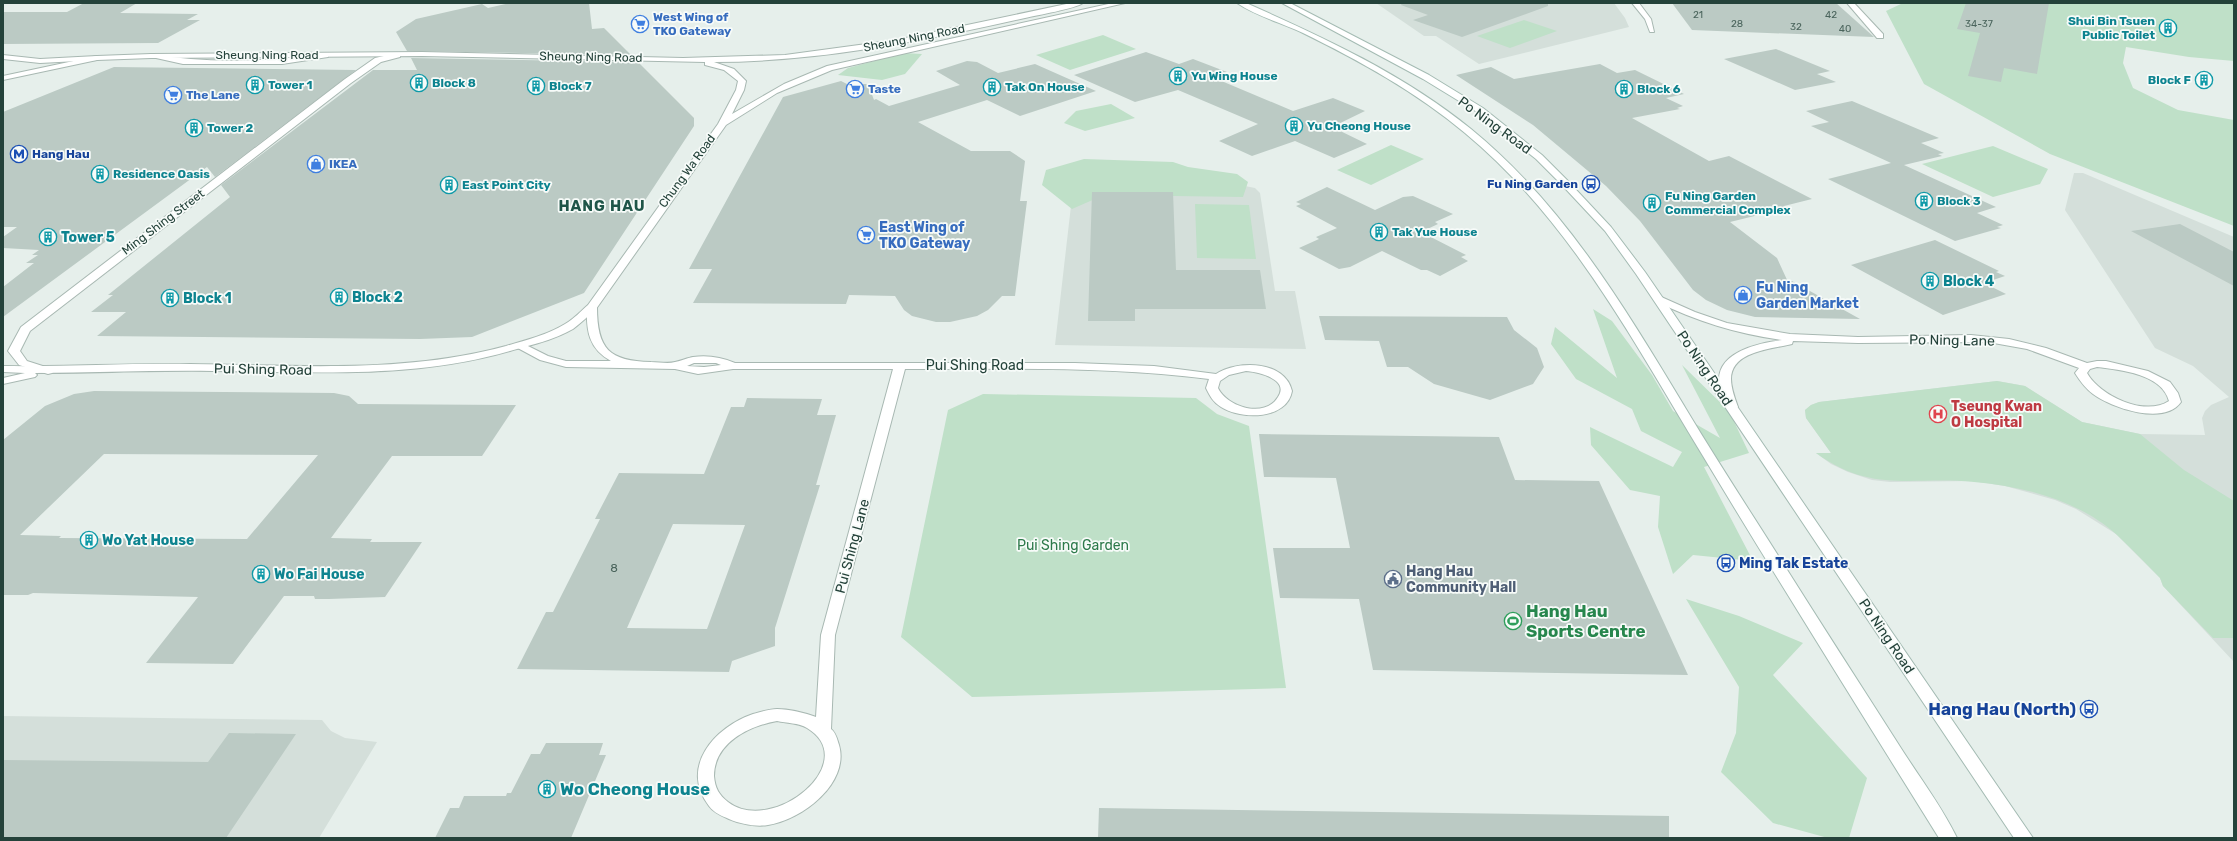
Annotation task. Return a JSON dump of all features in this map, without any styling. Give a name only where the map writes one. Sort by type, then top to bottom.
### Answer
[{"type":"street","name":"Sheung Ning Road","points":[[97,58],[151,56],[183,62],[282,62],[325,54],[689,59],[781,57],[838,52],[891,44],[1080,3]]},
{"type":"street","name":"Sheung Ning Road","points":[[722,124],[765,94],[796,79],[830,68],[1122,3]]},
{"type":"street","name":"Po Ning Road","points":[[1240,3],[1311,34],[1382,72],[1441,110],[1487,146],[1541,200],[1568,233],[1619,309],[1948,838]]},
{"type":"street","name":"Po Ning Road","points":[[1285,3],[1426,77],[1480,110],[1539,157],[1583,201],[1622,248],[1659,300],[2024,838]]},
{"type":"street","points":[[1635,3],[1648,19],[1652,31]]},
{"type":"street","points":[[1850,3],[1880,36]]},
{"type":"street","name":"Ming Shing Street","points":[[48,371],[23,363],[14,351],[25,329],[348,80],[378,60],[398,55]]},
{"type":"street","points":[[3,57],[40,61],[97,58]]},
{"type":"street","points":[[3,78],[97,58]]},
{"type":"street","name":"Chung Wa Road","points":[[592,307],[622,267],[662,206],[722,124],[740,90],[742,81],[736,73],[721,66],[689,59]]},
{"type":"street","name":"Po Ning Lane","points":[[1659,300],[1690,316],[1728,329],[1769,336],[1813,340],[1996,340],[2050,353],[2086,368]]},
{"type":"street","name":"Pui Shing Road","points":[[3,369],[48,371],[170,367],[372,370],[438,365],[466,361],[520,346],[574,323],[592,307]]},
{"type":"street","name":"Pui Shing Road","points":[[592,307],[591,331],[596,345],[608,356],[636,367]]},
{"type":"street","name":"Po Ning Lane","points":[[1732,407],[1725,378],[1727,370],[1735,360],[1747,352],[1759,348],[1813,340]]},
{"type":"street","name":"Pui Shing Road","points":[[520,346],[551,360],[566,364],[636,367],[676,366],[696,372],[714,371],[733,366],[1075,366],[1154,369],[1216,377]]},
{"type":"street","points":[[2108,364],[2144,373],[2155,378],[2171,391],[2174,402],[2171,406],[2155,410],[2143,409],[2113,401],[2092,390],[2084,381],[2081,373],[2086,368],[2108,364]]},
{"type":"street","name":"Pui Shing Lane","points":[[823,729],[810,721],[795,716],[783,715],[760,718],[742,725],[725,737],[712,753],[705,770],[706,788],[714,802],[728,813],[748,818],[771,817],[793,810],[812,797],[826,781],[833,764],[833,751],[830,739],[823,729],[828,635],[900,366]]},
{"type":"street","points":[[1234,369],[1259,369],[1280,378],[1285,385],[1287,392],[1284,400],[1268,409],[1245,411],[1232,408],[1215,397],[1212,391],[1212,384],[1216,377],[1234,369]]},
{"type":"street","points":[[3,381],[48,371]]},
{"type":"shaded area","points":[[1376,3],[1614,3],[1625,18],[1629,27],[1479,64],[1436,36],[1424,36]]},
{"type":"shaded area","name":"Tseung Kwan O Hospital","points":[[2074,173],[2083,173],[2234,237],[2234,662],[2163,586],[2160,578],[2116,534],[2076,509],[2055,500],[2005,486],[1972,481],[1890,482],[1872,480],[1848,472],[1831,464],[1816,453],[1831,453],[1806,418],[1805,410],[1811,405],[1819,402],[1997,381],[2025,386],[2082,422],[2140,434],[2205,435],[2202,418],[2205,411],[2211,405],[2229,397],[2193,366],[2155,348],[2065,210]]},
{"type":"shaded area","points":[[1245,186],[1255,188],[1260,193],[1275,291],[1295,291],[1306,349],[1055,345],[1072,197]]},
{"type":"shaded area","points":[[3,716],[322,720],[331,731],[345,738],[377,742],[319,838],[3,838]]},
{"type":"green space","points":[[1903,3],[2234,3],[2234,61],[2189,57],[2126,47],[2123,63],[2133,88],[2178,110],[2234,120],[2234,226],[2050,154],[1924,84],[1886,11]]},
{"type":"green space","points":[[1524,20],[1557,31],[1510,48],[1477,36]]},
{"type":"green space","points":[[1103,35],[1136,49],[1070,70],[1036,55]]},
{"type":"green space","points":[[904,53],[922,54],[905,74],[882,80],[838,75],[848,68]]},
{"type":"green space","points":[[1111,104],[1135,118],[1085,131],[1064,123],[1076,111]]},
{"type":"green space","points":[[1391,145],[1424,159],[1371,185],[1337,170]]},
{"type":"green space","points":[[1993,146],[2048,169],[2040,184],[1993,197],[1922,164]]},
{"type":"green space","points":[[1084,159],[1173,162],[1188,167],[1237,174],[1248,182],[1243,197],[1104,195],[1072,209],[1042,185],[1046,170]]},
{"type":"green space","points":[[1195,204],[1249,205],[1256,259],[1197,258]]},
{"type":"green space","points":[[1593,309],[1612,321],[1652,375],[1673,411],[1720,438],[1682,365],[1729,411],[1749,453],[1704,467],[1753,561],[1693,555],[1673,574],[1658,527],[1660,496],[1630,490],[1591,445],[1590,427],[1673,467],[1682,452],[1641,431],[1632,409],[1576,379],[1551,344],[1555,327],[1617,378]]},
{"type":"green space","name":"Tseung Kwan O Hospital","points":[[1997,381],[2025,386],[2082,422],[2140,434],[2184,470],[2234,501],[2234,638],[2213,638],[2163,586],[2160,578],[2117,535],[2102,523],[2068,504],[2050,497],[2012,487],[1993,484],[1952,481],[1893,481],[1874,479],[1836,466],[1816,453],[1831,453],[1806,418],[1805,410],[1811,405],[1819,402]]},
{"type":"green space","name":"Pui Shing Garden","points":[[983,394],[1196,398],[1217,414],[1249,426],[1286,688],[972,697],[901,637],[948,410]]},
{"type":"green space","points":[[1686,599],[1739,616],[1803,643],[1773,675],[1867,778],[1849,838],[1828,838],[1773,823],[1721,772],[1736,733],[1739,687]]},
{"type":"building","points":[[84,3],[137,3],[120,13],[198,14],[187,20],[200,20],[158,43],[3,44],[3,12],[67,12]]},
{"type":"building","points":[[510,3],[589,3],[592,29],[604,28],[631,55],[407,51],[396,32],[416,19],[482,4],[488,8]]},
{"type":"building","points":[[1402,3],[1548,3],[1548,6],[1462,37],[1413,20],[1428,15],[1401,5]]},
{"type":"building","points":[[1672,3],[1836,3],[1874,37],[1692,30]]},
{"type":"building","points":[[1966,3],[2049,3],[2037,74],[2004,68],[2001,82],[1968,76],[1980,33],[1957,29]]},
{"type":"building","points":[[1776,49],[1830,71],[1817,74],[1836,82],[1795,90],[1724,59]]},
{"type":"building","points":[[1146,52],[1179,64],[1193,59],[1227,72],[1212,77],[1293,111],[1333,98],[1365,111],[1332,127],[1367,144],[1334,158],[1295,141],[1252,156],[1219,141],[1258,124],[1178,90],[1135,102],[1074,75]]},
{"type":"building","name":"East Point City","points":[[411,58],[638,62],[694,118],[694,126],[584,293],[472,337],[420,339],[97,336],[126,312],[91,312],[113,295],[108,295],[230,197],[221,185],[373,70],[417,70]]},
{"type":"building","name":"East Wing of TKO Gateway","points":[[967,61],[977,62],[998,73],[1035,64],[1096,91],[1020,116],[987,100],[918,122],[971,151],[1010,151],[1025,161],[1020,201],[1027,201],[1015,296],[1002,296],[988,310],[977,316],[950,322],[936,322],[912,316],[904,310],[895,296],[849,295],[846,304],[693,303],[712,269],[689,269],[783,97],[841,81],[847,84],[868,84],[874,100],[876,99],[889,106],[960,85],[936,71]]},
{"type":"building","points":[[1600,64],[1617,73],[1635,70],[1684,94],[1666,98],[1683,106],[1677,108],[1680,109],[1632,118],[1709,161],[1729,156],[1812,199],[1784,206],[1787,208],[1730,222],[1777,258],[1788,282],[1792,281],[1860,319],[1755,317],[1727,310],[1706,300],[1693,290],[1640,221],[1606,186],[1533,125],[1456,75],[1491,67],[1514,79]]},
{"type":"building","name":"Residence Oasis","points":[[114,67],[356,70],[215,177],[207,167],[3,317],[3,287],[34,263],[26,263],[38,255],[32,255],[39,250],[3,248],[3,237],[17,227],[3,227],[3,112]]},
{"type":"building","points":[[1852,101],[1939,138],[1921,143],[1944,153],[1938,154],[1942,156],[1904,165],[1996,207],[1977,213],[2003,225],[1997,227],[2001,228],[1955,241],[1828,179],[1891,163],[1811,126],[1829,122],[1806,111]]},
{"type":"building","name":"Tak Yue House","points":[[1327,187],[1375,210],[1403,197],[1413,196],[1453,214],[1435,222],[1438,224],[1421,232],[1466,255],[1461,257],[1468,261],[1440,276],[1427,270],[1421,270],[1382,251],[1350,267],[1339,269],[1299,248],[1319,239],[1316,237],[1337,228],[1296,206],[1301,204],[1296,202]]},
{"type":"building","points":[[1092,192],[1173,192],[1176,270],[1260,270],[1266,309],[1135,309],[1135,321],[1088,321]]},
{"type":"building","points":[[2180,224],[2234,252],[2234,286],[2131,231]]},
{"type":"building","name":"Block 4","points":[[1935,240],[1999,271],[1996,272],[2005,276],[1984,283],[2006,294],[1943,315],[1851,265]]},
{"type":"building","points":[[1319,316],[1507,317],[1514,330],[1537,348],[1544,367],[1533,384],[1490,400],[1434,384],[1408,367],[1387,367],[1379,341],[1325,340]]},
{"type":"building","points":[[94,391],[334,393],[349,396],[358,404],[516,405],[482,456],[392,456],[331,538],[372,539],[370,542],[422,542],[385,597],[315,599],[314,596],[284,596],[233,664],[146,663],[198,597],[33,593],[28,595],[3,595],[3,440],[45,406],[74,394]],"holes":[[[104,454],[318,455],[247,539],[59,538],[61,536],[20,535]]]},
{"type":"building","points":[[747,398],[822,399],[817,415],[836,415],[816,485],[820,485],[775,628],[775,646],[732,661],[729,672],[517,669],[546,612],[553,612],[600,519],[595,519],[619,473],[704,474],[731,407],[744,407]],"holes":[[[673,524],[745,525],[707,629],[627,628]]]},
{"type":"building","name":"Hang Hau Sports Centre","points":[[1259,434],[1499,437],[1515,480],[1599,481],[1688,675],[1373,670],[1359,599],[1280,598],[1273,548],[1350,548],[1336,478],[1264,477]]},
{"type":"building","points":[[229,733],[296,734],[226,838],[3,838],[3,760],[208,762]]},
{"type":"building","name":"Wo Cheong House","points":[[546,743],[603,743],[599,755],[606,755],[571,838],[435,838],[450,808],[459,808],[464,796],[506,796],[507,793],[511,793],[531,754],[540,754]]},
{"type":"building","points":[[1099,808],[1669,816],[1669,838],[1098,838]]},
{"type":"place","name":"West Wing of TKO Gateway","points":[[640,24]]},
{"type":"place","name":"Shui Bin Tsuen Public Toilet","points":[[2168,28]]},
{"type":"place","name":"Yu Wing House","points":[[1178,76]]},
{"type":"place","name":"Block F","points":[[2204,80]]},
{"type":"place","name":"Block 8","points":[[419,83]]},
{"type":"place","name":"Tower 1","points":[[255,85]]},
{"type":"place","name":"Block 7","points":[[536,86]]},
{"type":"place","name":"Tak On House","points":[[992,87]]},
{"type":"place","name":"Taste","points":[[855,89]]},
{"type":"place","name":"Block 6","points":[[1624,89]]},
{"type":"place","name":"The Lane","points":[[173,95]]},
{"type":"place","name":"Yu Cheong House","points":[[1294,126]]},
{"type":"place","name":"Tower 2","points":[[194,128]]},
{"type":"place","name":"Hang Hau","points":[[19,154]]},
{"type":"place","name":"IKEA","points":[[316,164]]},
{"type":"place","name":"Residence Oasis","points":[[100,174]]},
{"type":"place","name":"Fu Ning Garden","points":[[1591,184]]},
{"type":"place","name":"East Point City","points":[[449,185]]},
{"type":"place","name":"Block 3","points":[[1924,201]]},
{"type":"place","name":"Fu Ning Garden Commercial Complex","points":[[1652,203]]},
{"type":"place","name":"Tak Yue House","points":[[1379,232]]},
{"type":"place","name":"East Wing of TKO Gateway","points":[[866,235]]},
{"type":"place","name":"Tower 5","points":[[48,237]]},
{"type":"place","name":"Block 4","points":[[1930,281]]},
{"type":"place","name":"Fu Ning Garden Market","points":[[1743,295]]},
{"type":"place","name":"Block 2","points":[[339,297]]},
{"type":"place","name":"Block 1","points":[[170,298]]},
{"type":"place","name":"Tseung Kwan O Hospital","points":[[1938,414]]},
{"type":"place","name":"Wo Yat House","points":[[89,540]]},
{"type":"place","name":"Ming Tak Estate","points":[[1726,563]]},
{"type":"place","name":"Wo Fai House","points":[[261,574]]},
{"type":"place","name":"Hang Hau Community Hall","points":[[1393,579]]},
{"type":"place","name":"Hang Hau Sports Centre","points":[[1513,621]]},
{"type":"place","name":"Hang Hau (North)","points":[[2089,709]]},
{"type":"place","name":"Wo Cheong House","points":[[547,789]]},
{"type":"district","name":"HANG HAU","points":[[602,206]]}]
